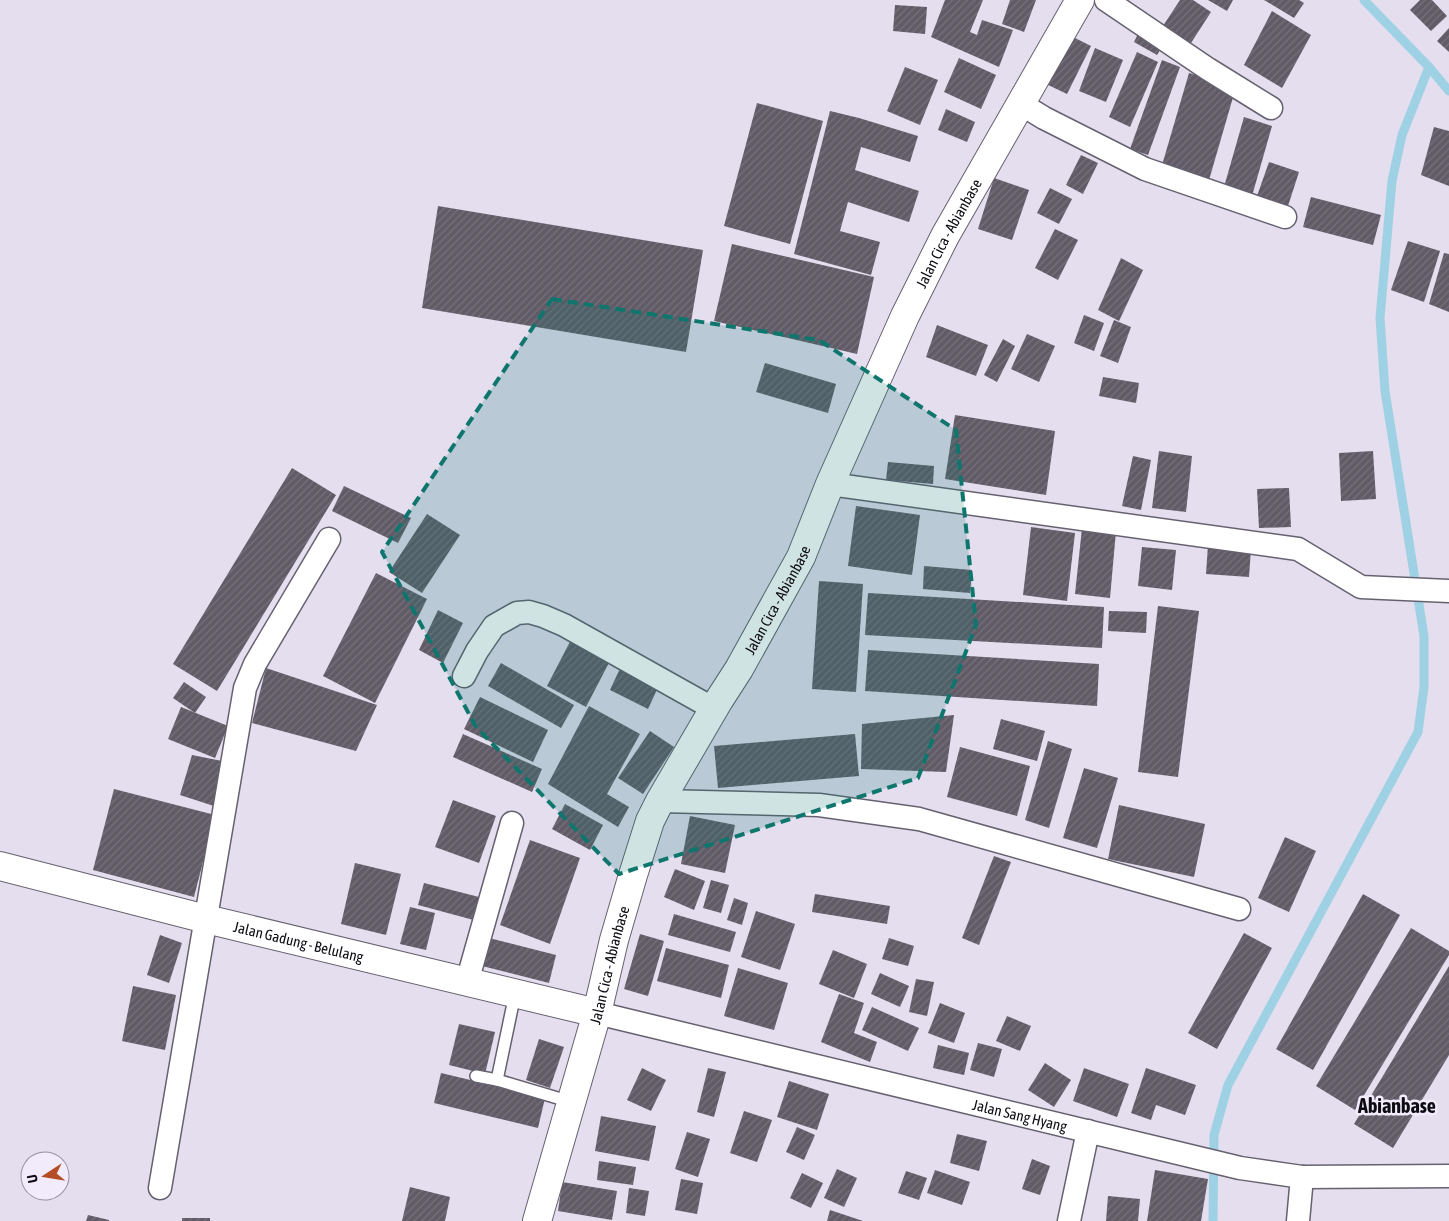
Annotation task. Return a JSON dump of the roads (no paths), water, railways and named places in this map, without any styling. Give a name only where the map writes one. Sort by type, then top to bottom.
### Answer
[{"type":"street","name":"Jalan Cica - Abianbase","points":[[537,1221],[597,1013],[614,940],[650,821],[739,669],[801,557],[830,484],[922,280],[945,236],[1080,0]]},
{"type":"street","points":[[1106,0],[1208,69],[1271,108]]},
{"type":"street","points":[[1021,104],[1044,118],[1145,169],[1285,217]]},
{"type":"street","points":[[830,484],[1298,549],[1361,587],[1448,591]]},
{"type":"street","points":[[160,1188],[245,688],[255,664],[329,538]]},
{"type":"street","points":[[464,676],[477,651],[494,626],[517,613],[529,612],[564,625],[714,709]]},
{"type":"street","points":[[660,801],[819,806],[919,819],[1239,909]]},
{"type":"street","points":[[467,982],[512,822]]},
{"type":"street","name":"Jalan Gadung - Belulang","points":[[0,866],[206,919],[597,1013]]},
{"type":"street","name":"Jalan Sang Hyang","points":[[597,1013],[1240,1168],[1302,1177],[1449,1176]]},
{"type":"street","points":[[1069,1221],[1088,1131]]},
{"type":"street","points":[[1298,1221],[1302,1177]]},
{"type":"lane","points":[[497,1080],[515,994]]},
{"type":"lane","points":[[476,1076],[497,1080],[571,1102]]},
{"type":"waterway","points":[[1364,0],[1429,67],[1449,91]]},
{"type":"waterway","points":[[1213,1221],[1214,1135],[1228,1085],[1418,732],[1424,687],[1424,636],[1385,391],[1380,318],[1392,181],[1402,135],[1429,67]]},
{"type":"district","name":"Abianbase","points":[[1397,1105]]}]
